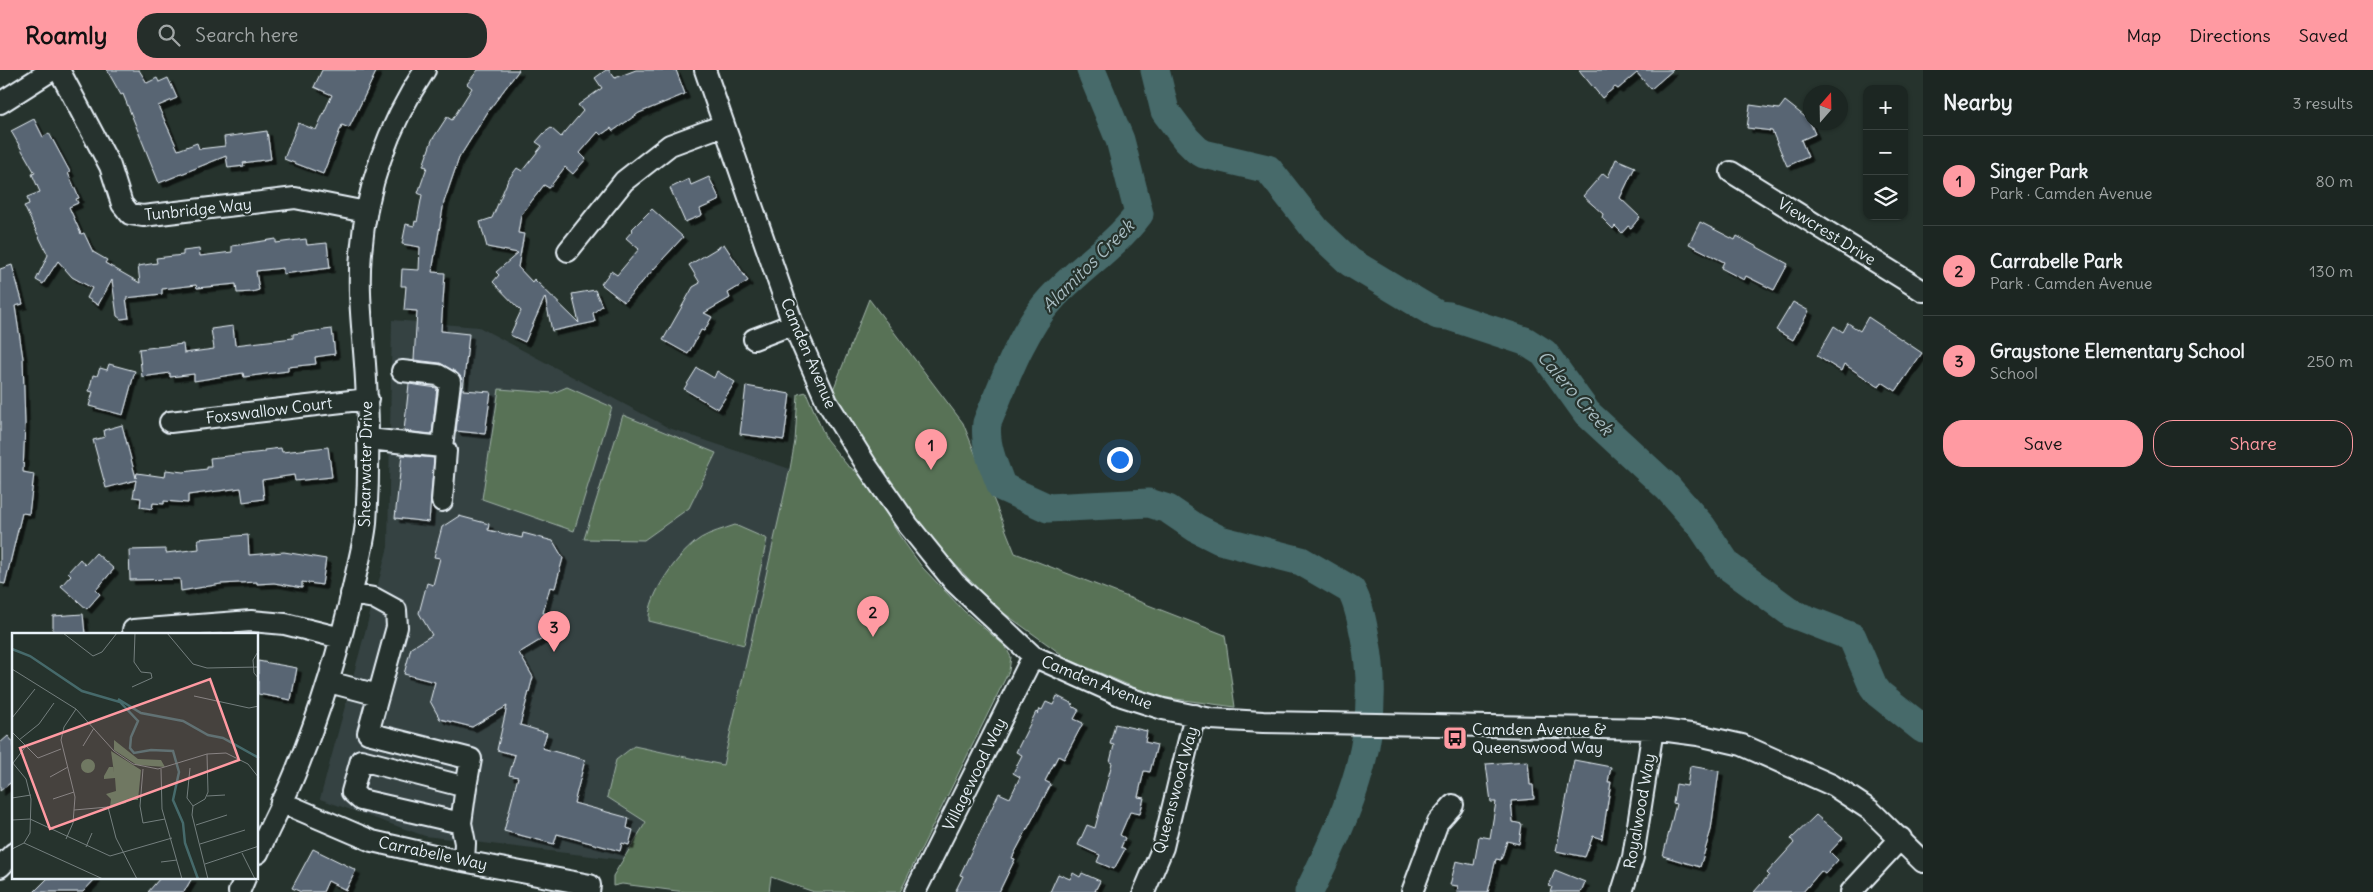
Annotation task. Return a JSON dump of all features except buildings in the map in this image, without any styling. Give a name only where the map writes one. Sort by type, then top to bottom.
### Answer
[{"type":"street","points":[[0,103],[52,70]]},
{"type":"street","name":"Tunbridge Way","points":[[59,70],[110,166],[122,204],[130,214],[143,216],[295,198],[366,212]]},
{"type":"street","name":"Shearwater Drive","points":[[259,850],[295,773],[329,682],[341,638],[366,526],[368,399],[360,276],[366,212],[370,191],[389,132],[408,95],[425,70]]},
{"type":"street","name":"Camden Avenue","points":[[705,70],[793,324],[827,402],[867,466],[908,525],[954,582],[1033,656],[1122,696],[1195,715],[1263,722],[1654,729],[1698,735],[1742,745],[1832,785],[1870,810],[1901,838],[1923,862]]},
{"type":"street","points":[[568,252],[624,181],[670,145],[724,125]]},
{"type":"street","name":"Viewcrest Drive","points":[[1731,172],[1923,291]]},
{"type":"street","points":[[754,340],[793,324]]},
{"type":"street","points":[[402,371],[438,375],[450,382],[442,448]]},
{"type":"street","name":"Foxswallow Court","points":[[170,422],[368,399]]},
{"type":"street","points":[[368,440],[442,448],[446,451],[442,501]]},
{"type":"street","points":[[351,594],[374,598],[396,610],[397,627],[352,792],[361,800],[461,823]]},
{"type":"street","points":[[133,630],[251,621],[285,624],[341,638]]},
{"type":"street","name":"Villagewood Way","points":[[915,892],[1033,656]]},
{"type":"street","points":[[329,682],[378,695]]},
{"type":"street","name":"Queenswood Way","points":[[1144,892],[1162,847],[1195,715]]},
{"type":"street","name":"Royalwood Way","points":[[1622,892],[1633,857],[1654,729]]},
{"type":"street","points":[[368,733],[471,759],[461,823],[465,844],[464,861]]},
{"type":"street","points":[[361,760],[466,787]]},
{"type":"street","name":"Carrabelle Way","points":[[281,802],[372,841],[590,888]]},
{"type":"street","points":[[1412,892],[1438,822],[1453,805]]},
{"type":"street","points":[[1851,892],[1901,838]]},
{"type":"street","points":[[0,868],[12,855]]},
{"type":"street","points":[[239,892],[244,880]]},
{"type":"shaded area","points":[[392,320],[479,327],[669,428],[790,469],[723,766],[666,785],[624,860],[425,836],[320,799],[388,547]]},
{"type":"green space","points":[[869,299],[963,423],[1015,553],[1225,635],[1235,707],[1154,696],[1068,659],[994,606],[912,518],[831,395]]},
{"type":"green space","points":[[567,387],[612,407],[574,531],[482,499],[499,389],[553,393]]},
{"type":"green space","points":[[806,392],[826,439],[847,465],[865,478],[899,535],[922,567],[964,611],[1005,646],[1011,657],[1009,671],[900,892],[814,892],[771,877],[769,892],[685,892],[622,884],[613,886],[613,876],[646,822],[607,797],[616,760],[634,746],[723,765],[790,469],[795,441],[798,394]]},
{"type":"green space","points":[[623,415],[716,453],[689,508],[644,540],[584,539]]},
{"type":"green space","points":[[735,525],[767,539],[744,645],[649,621],[653,599],[675,563],[701,538]]},
{"type":"waterway","name":"Alamitos Creek","points":[[1091,70],[1120,140],[1139,214],[1119,237],[1052,298],[1032,325],[1007,374],[987,423],[986,431],[990,455],[1002,487],[1048,508],[1149,503],[1168,509],[1196,528],[1220,540],[1301,561],[1351,590],[1361,619],[1370,672],[1370,706],[1366,738],[1360,769],[1350,800],[1309,892]]},
{"type":"waterway","name":"Calero Creek","points":[[1155,70],[1165,111],[1186,139],[1197,150],[1204,154],[1268,169],[1316,230],[1350,262],[1438,315],[1449,316],[1525,341],[1544,353],[1587,413],[1668,488],[1702,527],[1728,566],[1793,614],[1852,637],[1873,686],[1879,694],[1923,729]]},
{"type":"place","name":"Singer Park","points":[[931,470]]},
{"type":"place","name":"Carrabelle Park","points":[[873,637]]},
{"type":"place","name":"Graystone Elementary School","points":[[554,652]]},
{"type":"place","name":"Camden Avenue & Queenswood Way","points":[[1455,738]]}]
